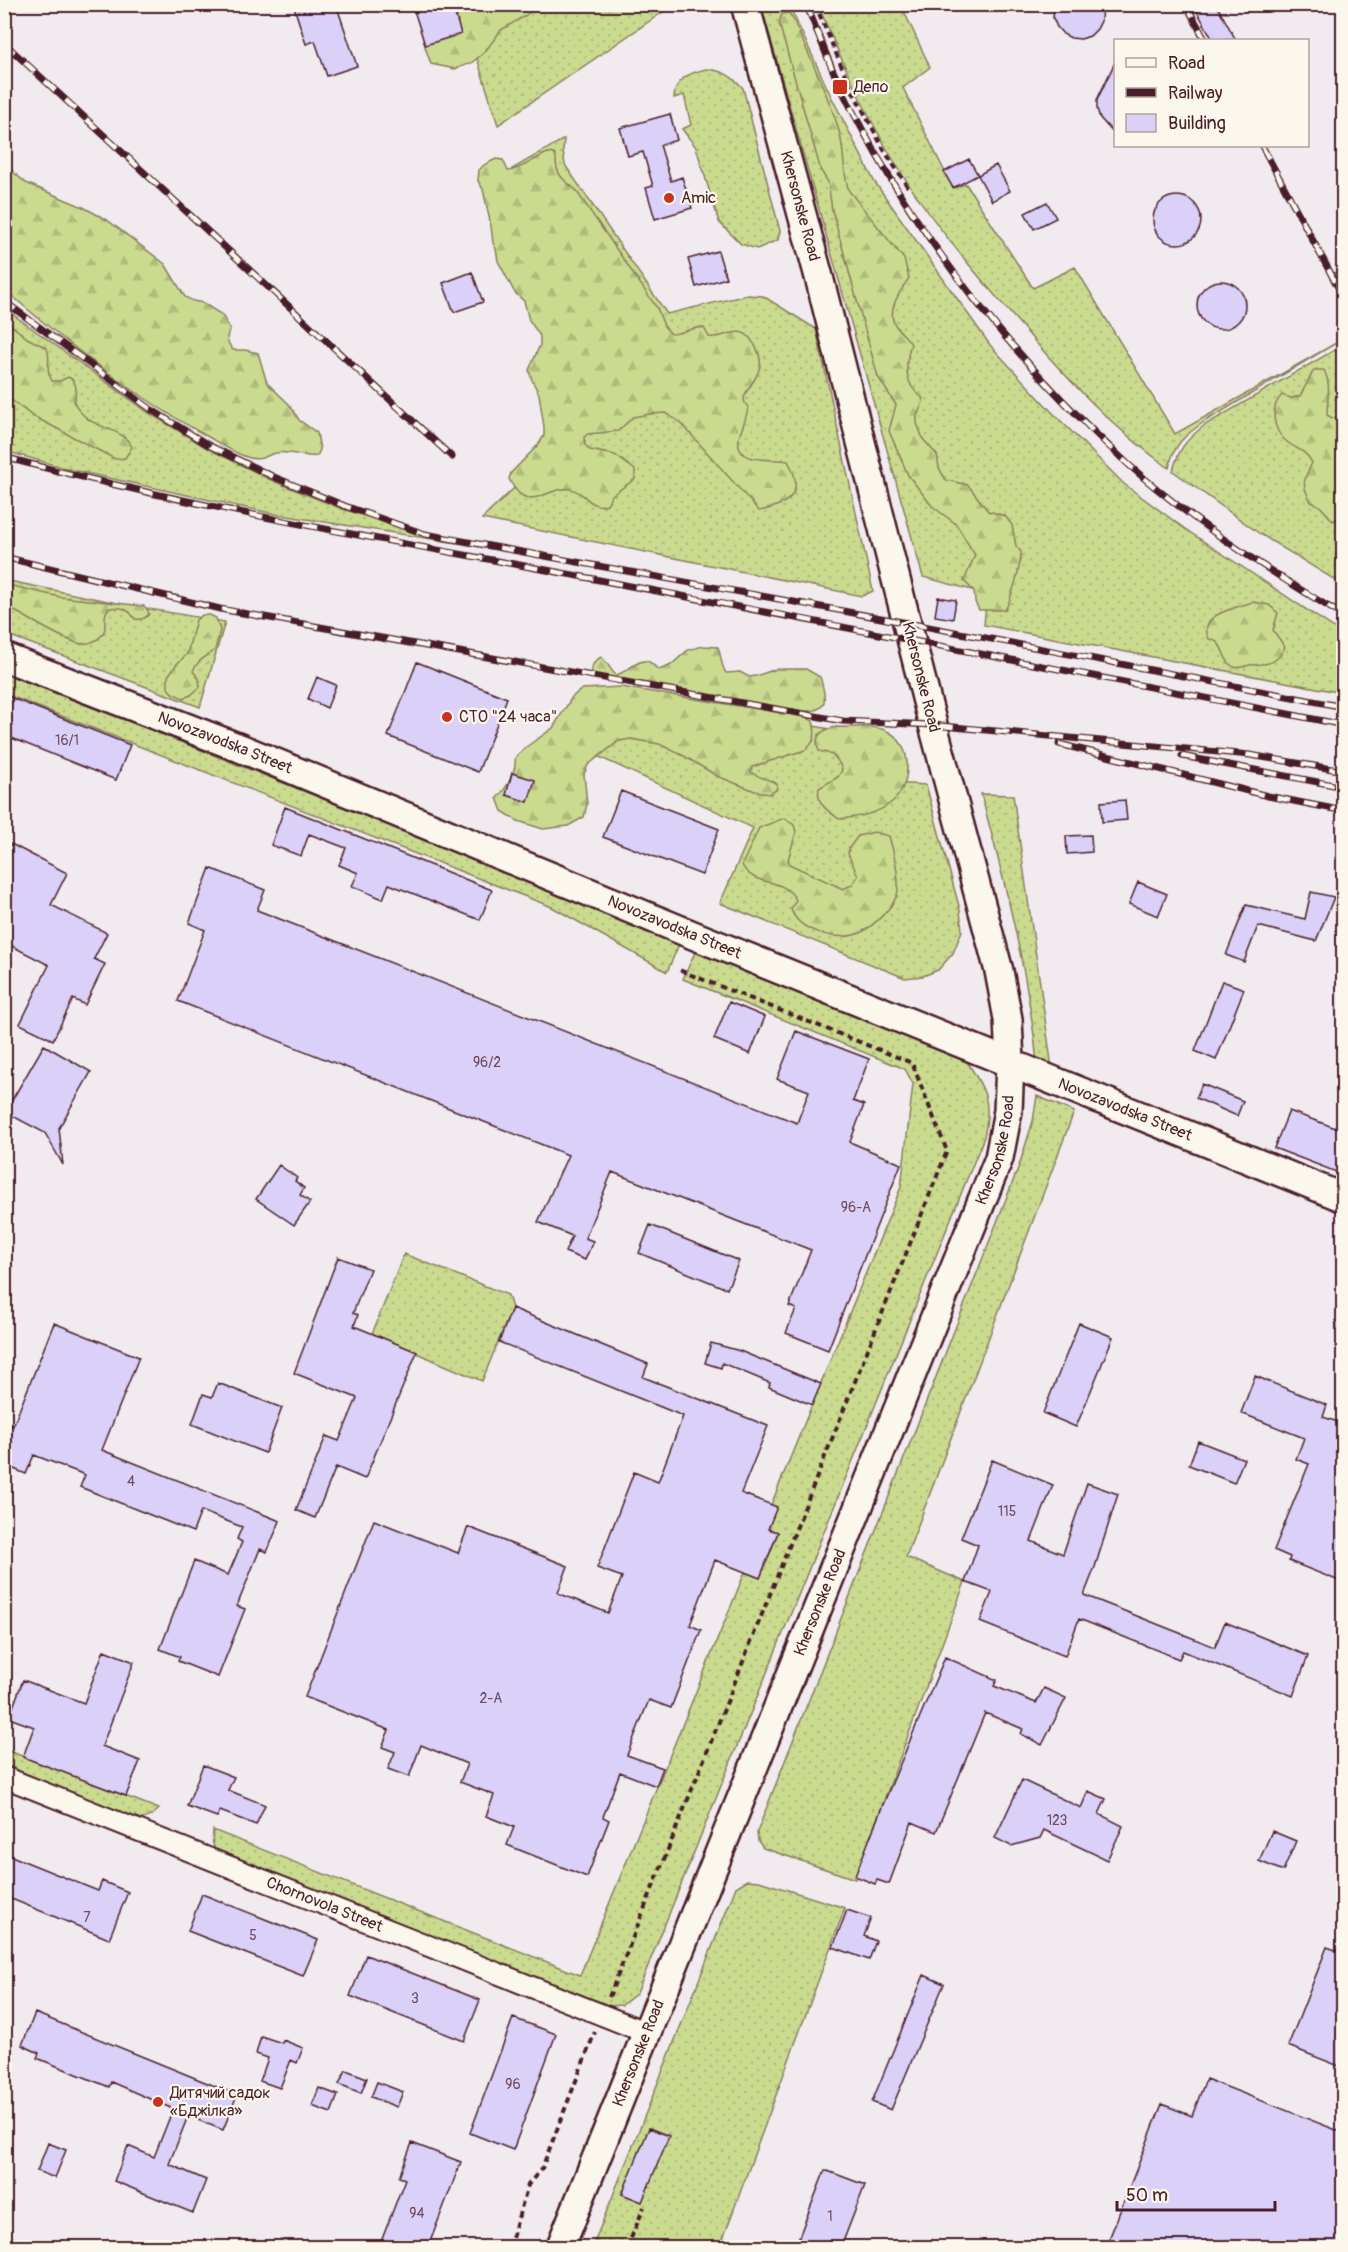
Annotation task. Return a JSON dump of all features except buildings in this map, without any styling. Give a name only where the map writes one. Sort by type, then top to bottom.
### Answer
[{"type":"main road","name":"Khersonske Road","points":[[561,2247],[645,2032],[999,1158],[1008,1111],[1010,1063],[1008,1019],[999,971],[933,725],[819,277],[745,4]]},
{"type":"main road","name":"Novozavodska Street","points":[[4,657],[240,748],[693,936],[1344,1198]]},
{"type":"street","name":"Chornovola Street","points":[[4,1777],[645,2032]]},
{"type":"path","points":[[815,4],[849,84],[884,150],[909,189]]},
{"type":"path","points":[[509,2247],[528,2185],[542,2168],[947,1151],[912,1063],[679,970]]},
{"type":"path","points":[[627,2247],[644,2207]]},
{"type":"green space","points":[[460,4],[673,5],[498,125]]},
{"type":"green space","points":[[455,5],[538,5],[525,16],[501,30],[484,53],[471,63],[455,69],[431,64],[425,47],[428,41],[457,26]]},
{"type":"green space","points":[[761,5],[789,5],[874,181],[990,345],[1051,411],[1124,484],[1185,529],[1343,634],[1343,693],[984,625],[987,594],[923,577]]},
{"type":"green space","points":[[818,5],[901,5],[930,67],[903,88],[953,188],[966,184],[1033,288],[1075,267],[1175,434],[1336,343],[1197,427],[1177,447],[1169,468],[1111,421],[1075,386],[988,287],[934,220],[917,197],[877,131],[850,78]]},
{"type":"green space","points":[[789,13],[835,117],[841,138],[849,191],[904,259],[909,278],[895,301],[892,314],[896,326],[911,344],[907,373],[911,386],[922,397],[923,402],[917,416],[917,423],[923,439],[937,455],[939,468],[946,480],[968,485],[988,511],[1005,516],[1012,525],[1021,558],[1005,610],[979,610],[975,602],[974,591],[964,581],[975,555],[956,524],[932,506],[908,475],[889,431],[896,405],[878,377],[832,210],[828,182],[821,171],[779,23],[782,14]]},
{"type":"green space","points":[[706,69],[726,74],[743,88],[780,231],[778,240],[757,249],[741,244],[719,222],[696,147],[682,129],[691,125],[684,95],[674,98],[677,86],[689,75]]},
{"type":"green space","points":[[564,139],[565,165],[667,314],[747,295],[763,296],[816,329],[873,591],[862,596],[482,519],[590,415],[512,169]]},
{"type":"green space","points":[[548,153],[554,154],[561,176],[575,189],[657,308],[664,326],[671,334],[704,328],[709,337],[740,332],[749,337],[758,351],[760,362],[758,372],[745,394],[744,401],[748,407],[739,439],[739,448],[749,457],[756,459],[788,461],[793,472],[795,489],[786,501],[759,511],[680,422],[665,413],[633,417],[618,431],[588,434],[584,437],[585,445],[590,450],[615,455],[635,470],[635,479],[612,495],[607,504],[596,505],[580,493],[570,489],[561,489],[530,498],[516,490],[509,479],[511,473],[544,436],[539,394],[529,370],[540,345],[540,336],[529,320],[524,301],[515,293],[498,261],[483,189],[478,181],[479,170],[496,159],[503,160],[508,171],[513,170]]},
{"type":"green space","points":[[5,165],[26,183],[83,207],[107,220],[165,264],[185,297],[203,303],[222,315],[230,329],[227,340],[233,350],[258,353],[267,383],[289,404],[299,420],[317,433],[320,450],[317,456],[281,452],[254,459],[233,451],[179,420],[127,386],[76,349],[5,290]]},
{"type":"green space","points":[[4,308],[149,413],[207,448],[271,480],[342,509],[457,543],[275,514],[72,470],[5,451]]},
{"type":"green space","points":[[5,320],[27,338],[47,348],[52,381],[60,381],[68,377],[74,382],[76,388],[74,402],[80,412],[95,423],[119,434],[132,447],[125,458],[115,459],[31,415],[5,395]]},
{"type":"green space","points":[[1343,345],[1343,585],[1260,534],[1173,471],[1184,445],[1205,425]]},
{"type":"green space","points":[[1314,370],[1324,370],[1326,376],[1327,415],[1332,418],[1339,417],[1343,422],[1343,515],[1333,521],[1320,506],[1311,502],[1306,490],[1305,478],[1312,463],[1310,459],[1282,437],[1274,419],[1275,406],[1282,395],[1291,398],[1300,396]]},
{"type":"green space","points":[[4,580],[225,622],[200,707],[5,634]]},
{"type":"green space","points":[[4,584],[60,597],[144,606],[149,614],[144,618],[135,619],[124,609],[117,607],[108,609],[102,635],[91,642],[77,643],[5,606]]},
{"type":"green space","points":[[1253,602],[1269,605],[1278,613],[1273,630],[1285,647],[1271,662],[1234,667],[1226,659],[1218,643],[1209,639],[1206,630],[1208,624],[1220,613]]},
{"type":"green space","points":[[202,615],[216,618],[220,630],[215,650],[200,661],[193,671],[199,679],[200,687],[191,695],[183,698],[172,693],[168,688],[168,676],[187,654],[196,620]]},
{"type":"green space","points":[[703,646],[718,647],[726,673],[740,672],[749,677],[776,669],[806,669],[820,677],[824,703],[817,710],[801,711],[592,675],[593,664],[601,657],[616,675],[643,661],[649,662],[659,670],[671,665],[688,650]]},
{"type":"green space","points":[[4,671],[680,942],[667,972],[552,907],[5,694]]},
{"type":"green space","points":[[621,687],[806,717],[813,721],[814,737],[805,750],[752,767],[751,772],[777,784],[776,790],[769,794],[717,776],[659,744],[631,739],[619,741],[588,765],[584,774],[587,804],[584,817],[568,826],[543,829],[518,821],[502,811],[497,798],[510,780],[515,758],[526,747],[553,728],[572,697],[582,689]]},
{"type":"green space","points":[[604,689],[864,735],[874,782],[926,785],[960,910],[962,931],[953,953],[938,970],[923,976],[905,978],[720,903],[753,828],[593,754]]},
{"type":"green space","points":[[836,727],[881,729],[896,737],[902,745],[907,764],[904,785],[892,802],[880,810],[867,815],[839,819],[821,802],[819,788],[838,777],[842,770],[834,756],[819,751],[817,741],[822,732]]},
{"type":"green space","points":[[981,794],[1013,795],[1052,1068],[1037,1062],[1022,961]]},
{"type":"green space","points":[[784,818],[794,825],[796,832],[788,860],[789,864],[843,889],[852,885],[858,876],[848,854],[849,848],[858,836],[874,832],[889,836],[896,866],[898,889],[894,901],[879,919],[854,935],[836,936],[817,932],[795,917],[791,909],[796,900],[790,892],[784,887],[761,880],[747,872],[742,865],[759,828]]},
{"type":"green space","points":[[696,950],[966,1060],[982,1088],[987,1104],[987,1114],[984,1137],[637,1993],[622,2005],[610,2006],[217,1853],[213,1845],[213,1830],[580,1975],[745,1572],[760,1578],[778,1533],[768,1529],[776,1508],[771,1505],[901,1187],[913,1084],[905,1069],[683,979]]},
{"type":"green space","points":[[1037,1096],[1074,1112],[906,1557],[965,1582],[855,1879],[763,1848],[758,1841],[757,1832],[1019,1166],[1033,1121]]},
{"type":"green space","points":[[404,1254],[508,1295],[512,1308],[482,1381],[372,1334]]},
{"type":"green space","points":[[4,1749],[159,1809],[147,1818],[132,1820],[5,1769]]},
{"type":"green space","points":[[747,1880],[759,1881],[845,1908],[720,2247],[592,2248],[736,1887]]},
{"type":"railway","points":[[806,4],[841,88],[899,192],[967,290],[1044,381],[1129,465],[1179,507],[1288,582],[1344,616]]},
{"type":"railway","points":[[1186,4],[1204,39]]},
{"type":"railway","points":[[4,43],[452,457]]},
{"type":"railway","points":[[1263,147],[1338,287]]},
{"type":"railway","points":[[4,301],[152,410],[210,446],[274,477],[345,506],[425,534],[908,623],[1344,707]]},
{"type":"railway","points":[[4,457],[149,493],[295,523],[1344,725]]},
{"type":"railway","points":[[4,557],[220,609],[843,721],[933,725],[1250,755],[1344,771]]},
{"type":"railway","points":[[1059,744],[1268,796],[1344,811]]},
{"type":"railway","points":[[1182,756],[1344,787]]},
{"type":"place","name":"Депо","points":[[840,87]]},
{"type":"place","name":"Amic","points":[[669,198]]},
{"type":"place","name":"СТО \"24 часа\"","points":[[447,717]]},
{"type":"place","name":"Дитячий садок «Бджілка»","points":[[158,2102]]}]
